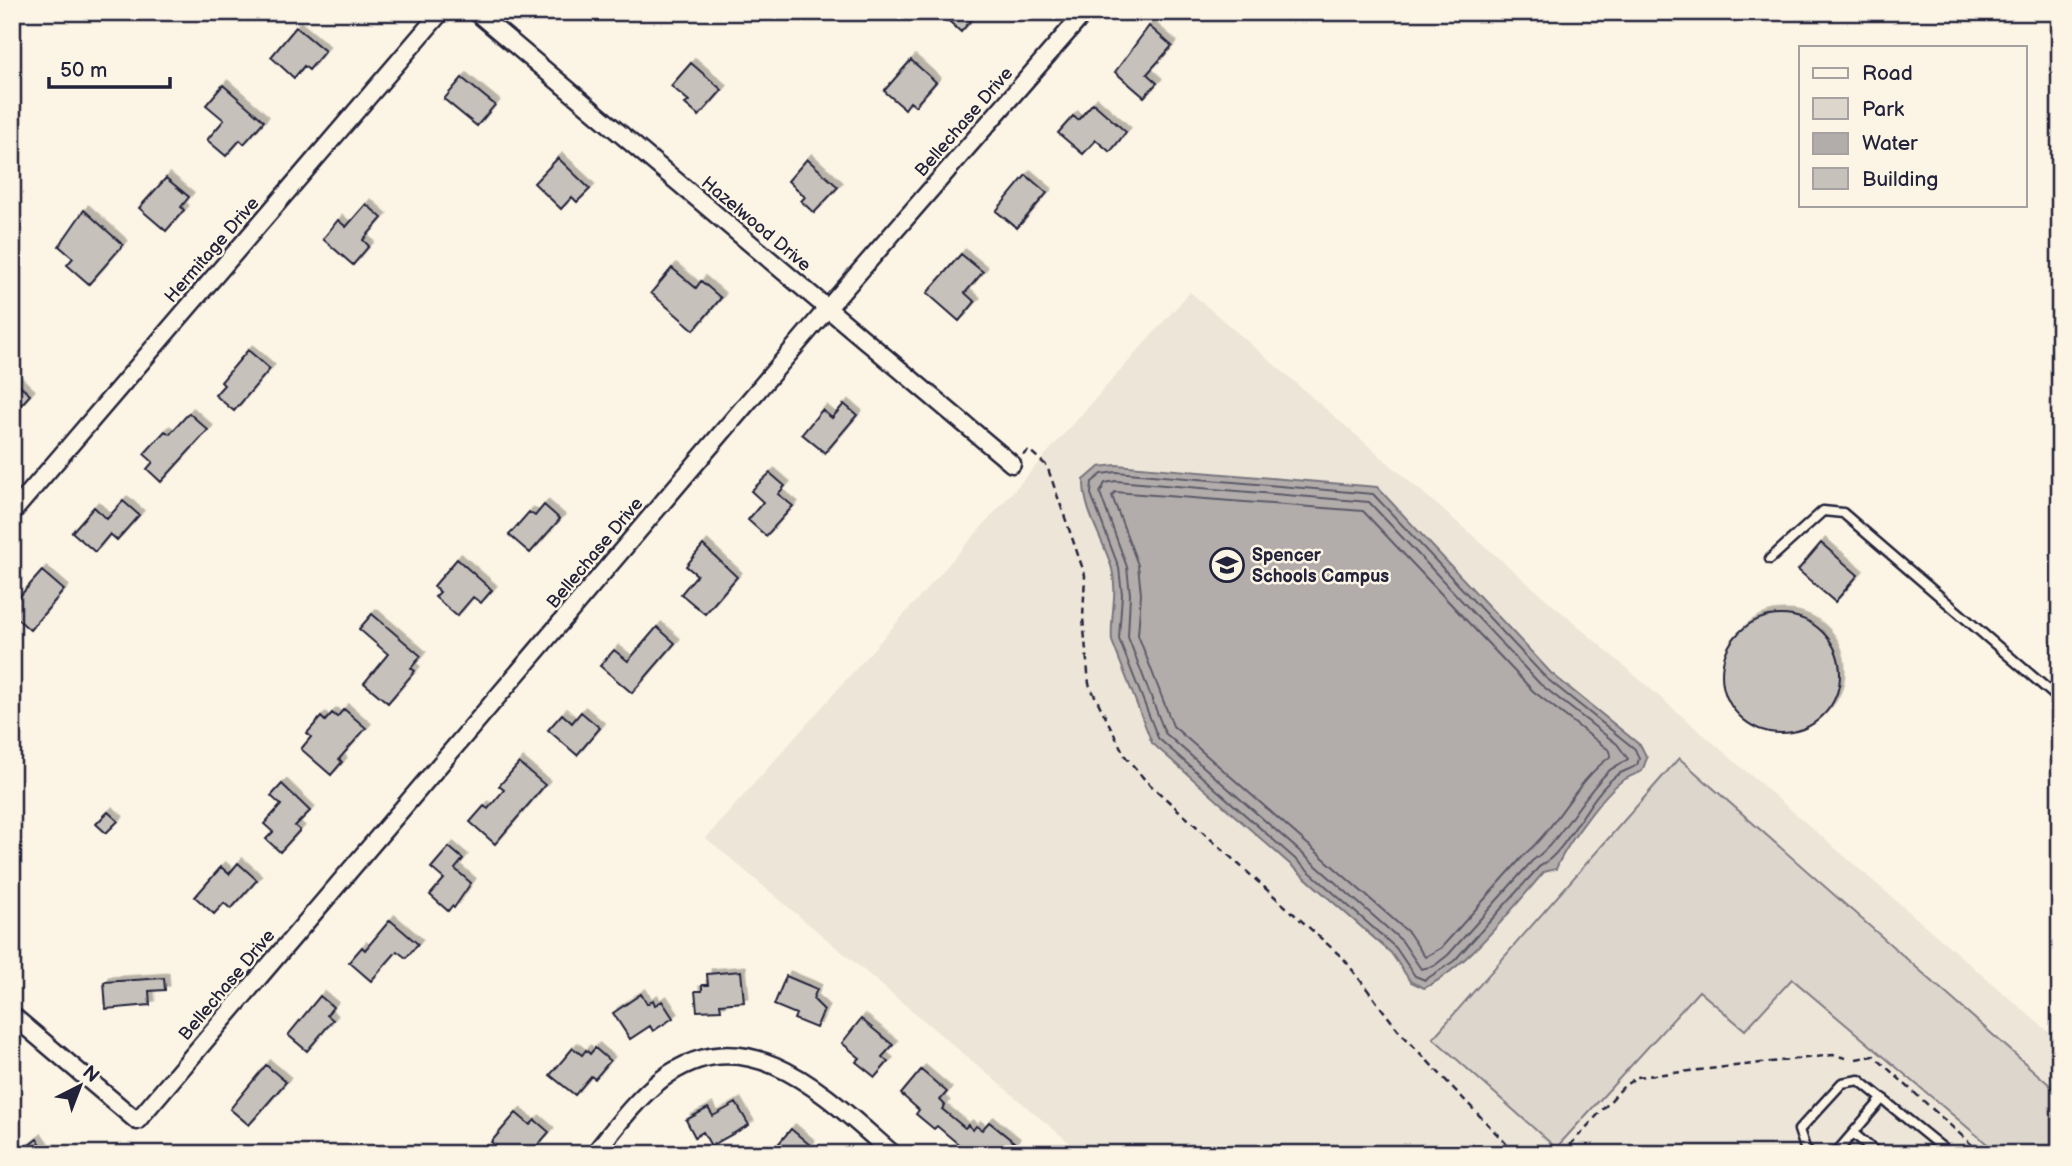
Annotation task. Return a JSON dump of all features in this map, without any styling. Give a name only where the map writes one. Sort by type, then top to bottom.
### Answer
[{"type":"street","name":"Hermitage Drive","points":[[12,513],[442,12]]},
{"type":"street","name":"Hazelwood Drive","points":[[476,12],[1012,464]]},
{"type":"street","name":"Bellechase Drive","points":[[12,1015],[137,1121],[827,309],[1085,12]]},
{"type":"street","points":[[594,1154],[639,1101],[664,1077],[706,1059],[734,1057],[769,1062],[802,1077],[893,1154]]},
{"type":"lane","points":[[1770,559],[1823,511],[1843,513],[2060,700]]},
{"type":"lane","points":[[1811,1154],[1805,1149],[1799,1130],[1842,1083],[1859,1080],[1950,1154]]},
{"type":"lane","points":[[1835,1154],[1883,1098]]},
{"type":"lane","points":[[1853,1133],[1878,1154]]},
{"type":"path","points":[[1012,464],[1029,450],[1047,466],[1085,575],[1083,618],[1089,684],[1125,756],[1146,781],[1344,959],[1399,1031],[1516,1154]]},
{"type":"path","points":[[1562,1154],[1623,1086],[1637,1077],[1833,1055],[1846,1058]]},
{"type":"path","points":[[1856,1059],[1874,1056],[1982,1154]]},
{"type":"shaded area","name":"Spencer Schools Campus","points":[[1190,292],[2060,1042],[2060,1154],[1083,1154],[706,838]]},
{"type":"green space","points":[[1679,758],[2060,1094],[2060,1154],[1999,1154],[1792,979],[1745,1030],[1699,991],[1556,1148],[1433,1038]]},
{"type":"water","points":[[1116,465],[1377,487],[1551,673],[1641,746],[1647,758],[1642,771],[1614,787],[1576,835],[1556,869],[1544,872],[1503,920],[1456,967],[1424,988],[1411,982],[1391,953],[1152,743],[1112,641],[1112,569],[1090,514],[1085,492],[1084,480],[1099,467]]},
{"type":"building","points":[[939,12],[978,12],[961,32]]},
{"type":"building","points":[[1149,26],[1172,46],[1147,74],[1157,83],[1144,97],[1115,72]]},
{"type":"building","points":[[296,27],[325,51],[309,70],[304,66],[294,78],[271,57]]},
{"type":"building","points":[[911,60],[936,82],[915,106],[910,102],[905,109],[884,91]]},
{"type":"building","points":[[691,63],[722,90],[699,116],[685,104],[689,101],[671,86]]},
{"type":"building","points":[[462,78],[495,105],[477,126],[444,99]]},
{"type":"building","points":[[223,85],[264,121],[244,144],[240,140],[226,156],[207,140],[224,120],[206,105]]},
{"type":"building","points":[[1093,103],[1126,132],[1110,152],[1096,140],[1083,154],[1058,133],[1073,116],[1078,120]]},
{"type":"building","points":[[558,158],[590,189],[577,202],[572,197],[561,209],[534,183]]},
{"type":"building","points":[[807,159],[838,187],[814,213],[801,201],[805,197],[788,181]]},
{"type":"building","points":[[1026,175],[1047,193],[1017,228],[996,211]]},
{"type":"building","points":[[166,178],[189,197],[181,207],[184,210],[166,231],[139,208]]},
{"type":"building","points":[[366,204],[382,218],[363,240],[369,246],[353,265],[323,239],[338,220],[346,227]]},
{"type":"building","points":[[84,210],[123,245],[89,284],[67,265],[73,258],[59,246]]},
{"type":"building","points":[[961,254],[983,272],[965,293],[975,302],[959,321],[927,293]]},
{"type":"building","points":[[672,268],[696,288],[701,281],[721,298],[694,330],[651,293]]},
{"type":"building","points":[[248,350],[270,369],[234,411],[215,395],[224,385],[221,382]]},
{"type":"building","points":[[12,378],[30,395],[12,415]]},
{"type":"building","points":[[844,404],[857,415],[825,453],[802,434],[822,410],[832,418]]},
{"type":"building","points":[[189,413],[208,430],[161,482],[147,469],[153,462],[144,454],[165,431],[170,434]]},
{"type":"building","points":[[770,473],[785,486],[778,494],[793,506],[766,536],[748,520],[763,502],[751,491]]},
{"type":"building","points":[[123,501],[139,515],[117,540],[110,534],[95,552],[72,532],[94,507],[107,519]]},
{"type":"building","points":[[544,505],[560,519],[530,553],[509,535],[529,512],[535,516]]},
{"type":"building","points":[[1821,543],[1858,575],[1835,602],[1798,570]]},
{"type":"building","points":[[703,545],[737,577],[705,614],[681,594],[697,575],[686,566]]},
{"type":"building","points":[[457,559],[492,590],[481,603],[473,597],[457,616],[435,597],[440,592],[434,586]]},
{"type":"building","points":[[42,571],[64,590],[30,630],[12,614],[12,605]]},
{"type":"building","points":[[372,614],[421,656],[411,668],[415,671],[388,703],[364,683],[388,654],[359,629]]},
{"type":"building","points":[[1781,615],[1803,620],[1823,632],[1835,652],[1840,674],[1835,696],[1823,716],[1803,728],[1781,733],[1759,728],[1739,716],[1727,696],[1722,674],[1727,652],[1739,632],[1759,620]]},
{"type":"building","points":[[657,627],[675,643],[632,693],[600,666],[614,650],[628,661]]},
{"type":"building","points":[[344,709],[366,728],[339,759],[342,762],[331,775],[301,749],[311,737],[307,733],[321,717],[325,721],[332,713],[337,717]]},
{"type":"building","points":[[581,712],[600,728],[577,755],[548,730],[562,714],[572,723]]},
{"type":"building","points":[[519,763],[545,785],[495,844],[470,822],[484,806],[488,809],[504,790],[499,786]]},
{"type":"building","points":[[282,784],[310,811],[295,826],[300,830],[280,852],[266,839],[273,832],[264,824],[281,805],[271,796]]},
{"type":"building","points":[[108,812],[118,821],[106,833],[96,824]]},
{"type":"building","points":[[449,847],[463,859],[455,869],[471,883],[454,908],[452,906],[448,911],[430,895],[444,879],[431,868]]},
{"type":"building","points":[[238,863],[257,880],[231,909],[224,903],[214,914],[195,897],[221,867],[229,874]]},
{"type":"building","points":[[390,920],[418,944],[406,958],[397,951],[371,981],[349,962],[362,947],[365,950]]},
{"type":"building","points":[[741,971],[744,1002],[720,1004],[721,1010],[697,1011],[695,991],[702,991],[702,985],[708,985],[707,974]]},
{"type":"building","points":[[786,976],[817,989],[813,999],[824,1010],[816,1028],[794,1019],[796,1014],[774,1005]]},
{"type":"building","points":[[164,978],[165,990],[149,991],[150,1005],[106,1009],[104,982]]},
{"type":"building","points":[[641,994],[647,1004],[653,1000],[655,1005],[662,1001],[673,1018],[653,1031],[650,1026],[630,1039],[613,1013]]},
{"type":"building","points":[[320,996],[333,1007],[327,1015],[333,1020],[307,1051],[288,1035]]},
{"type":"building","points":[[861,1019],[893,1045],[882,1057],[888,1062],[875,1077],[856,1062],[860,1058],[842,1043]]},
{"type":"building","points":[[573,1048],[582,1055],[586,1050],[590,1054],[595,1048],[610,1061],[595,1079],[591,1076],[575,1095],[550,1075]]},
{"type":"building","points":[[266,1065],[286,1082],[249,1125],[230,1109]]},
{"type":"building","points":[[921,1070],[947,1092],[940,1100],[945,1105],[942,1109],[965,1128],[968,1125],[973,1130],[976,1126],[982,1130],[989,1122],[1015,1143],[1006,1154],[970,1154],[937,1126],[934,1129],[916,1114],[919,1110],[901,1094]]},
{"type":"building","points":[[736,1103],[749,1125],[711,1146],[703,1132],[695,1137],[686,1120],[708,1108],[713,1116]]},
{"type":"building","points":[[516,1113],[530,1125],[535,1120],[549,1132],[533,1151],[529,1148],[525,1154],[505,1154],[491,1142]]},
{"type":"building","points":[[791,1129],[810,1145],[802,1154],[779,1154],[784,1147],[779,1143]]},
{"type":"building","points":[[37,1139],[48,1154],[18,1154]]},
{"type":"railway","points":[[2056,12],[2060,16]]},
{"type":"place","name":"Spencer Schools Campus","points":[[1227,565]]}]
